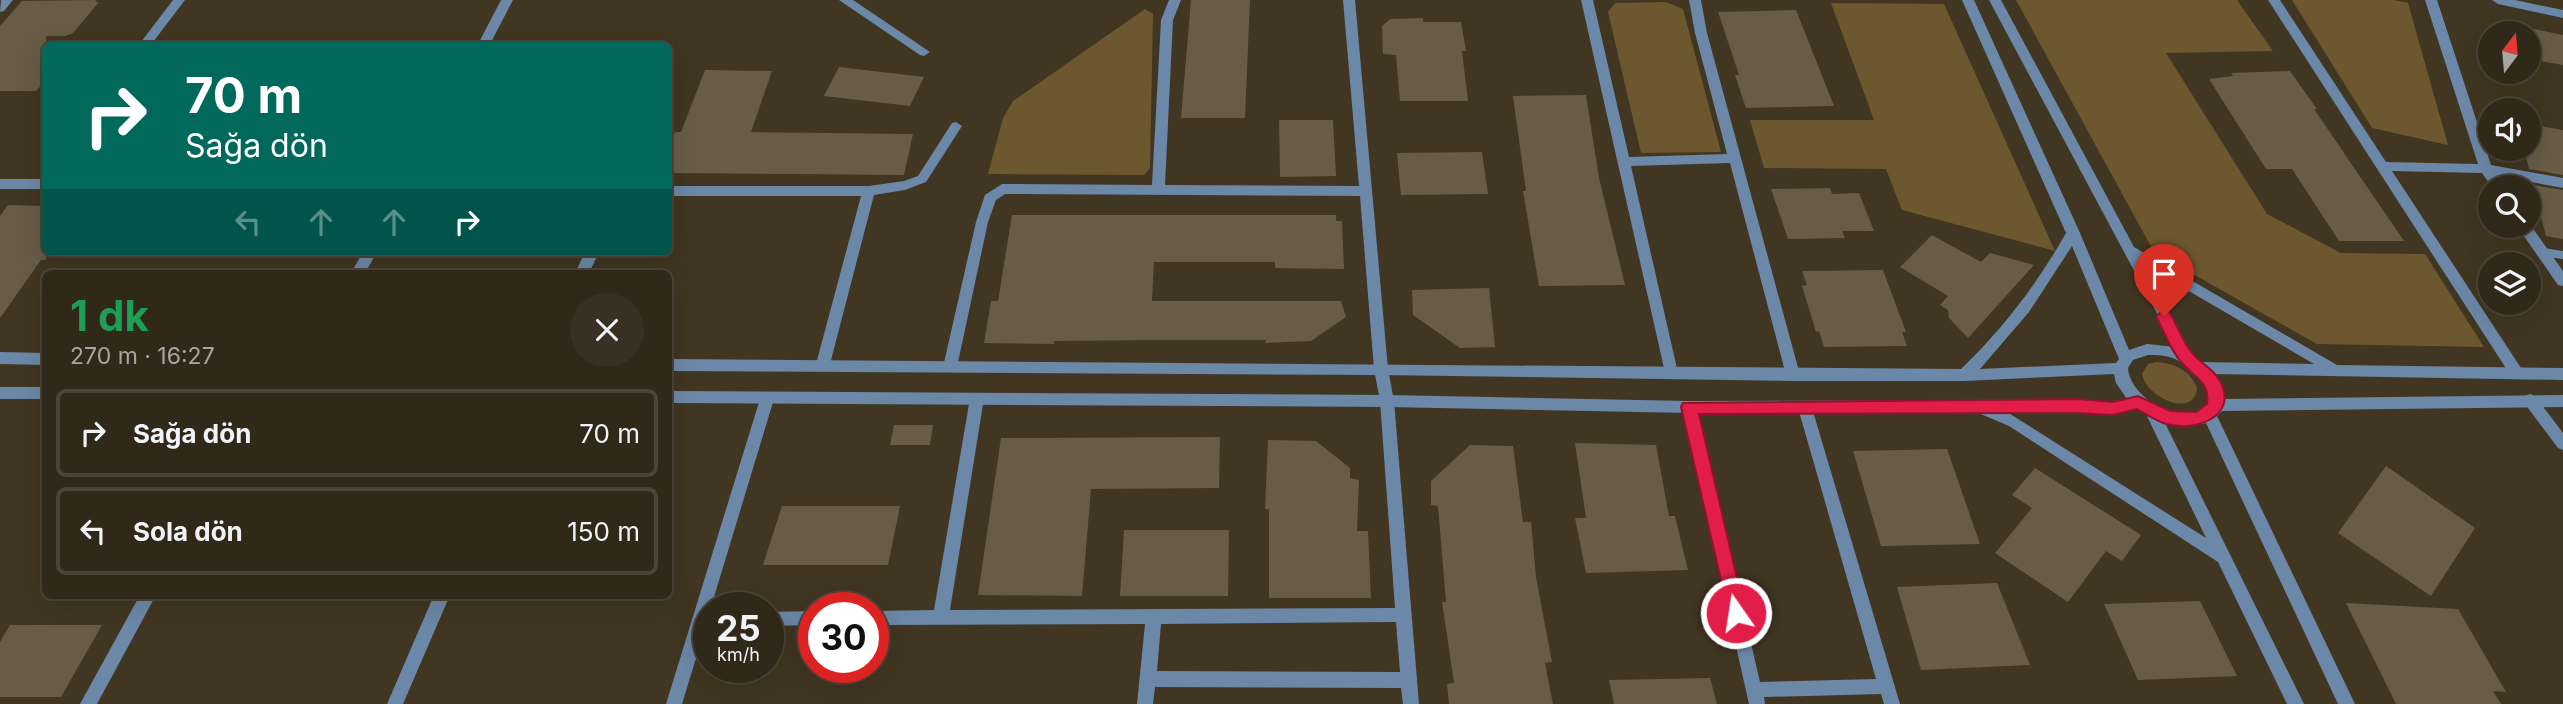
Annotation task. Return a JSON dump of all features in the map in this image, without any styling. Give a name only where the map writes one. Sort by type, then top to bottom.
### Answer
[{"type":"street","points":[[0,8],[7,0]]},
{"type":"street","points":[[147,42],[179,0]]},
{"type":"street","points":[[485,42],[507,0]]},
{"type":"street","points":[[845,0],[923,51]]},
{"type":"street","points":[[1158,190],[1167,20],[1175,0]]},
{"type":"street","points":[[1349,0],[1381,369],[1387,401],[1411,704]]},
{"type":"street","points":[[1587,0],[1671,373]]},
{"type":"street","points":[[1695,0],[1701,33],[1793,375]]},
{"type":"street","points":[[1968,0],[2073,233],[2123,363],[2121,379],[2127,391],[2152,412],[2184,420],[2198,419],[2212,410],[2563,401]]},
{"type":"street","points":[[1995,0],[2129,250],[2194,364],[2213,383],[2217,395],[2212,410],[2347,704]]},
{"type":"street","points":[[2274,0],[2516,372]]},
{"type":"street","points":[[2431,0],[2486,169],[2490,175]]},
{"type":"street","points":[[2498,0],[2563,14]]},
{"type":"street","points":[[672,191],[869,191],[905,185],[922,179],[956,126]]},
{"type":"street","points":[[1624,162],[1734,158]]},
{"type":"street","points":[[2382,166],[2486,169],[2563,183]]},
{"type":"street","points":[[1,185],[40,184]]},
{"type":"street","points":[[950,367],[990,198],[1002,189],[1365,191]]},
{"type":"street","points":[[823,364],[869,191]]},
{"type":"street","points":[[1964,375],[2000,342],[2049,276],[2073,233]]},
{"type":"street","points":[[2533,238],[2563,281]]},
{"type":"street","points":[[2129,250],[2334,369]]},
{"type":"street","points":[[672,365],[823,364],[1964,375],[2123,363],[2134,352],[2147,349],[2162,350],[2194,364],[2563,374]]},
{"type":"street","points":[[0,358],[42,359]]},
{"type":"street","points":[[0,393],[42,393]]},
{"type":"street","points":[[672,397],[1387,401],[1805,408],[1957,406],[2113,409],[2138,402]]},
{"type":"street","points":[[941,618],[977,398]]},
{"type":"street","points":[[712,592],[767,399]]},
{"type":"street","points":[[2530,400],[2563,444]]},
{"type":"street","points":[[1957,406],[1993,412],[2014,422],[2197,538],[2224,559]]},
{"type":"street","points":[[1689,407],[1755,697],[1887,687]]},
{"type":"street","points":[[1805,408],[1892,704]]},
{"type":"street","points":[[2152,412],[2296,704]]},
{"type":"street","points":[[88,704],[146,599]]},
{"type":"street","points":[[395,704],[440,599]]},
{"type":"street","points":[[889,618],[1403,615]]},
{"type":"street","points":[[1145,704],[1154,617]]},
{"type":"street","points":[[674,704],[693,650]]},
{"type":"street","points":[[1147,679],[1409,680]]},
{"type":"lane","points":[[2543,252],[2563,255]]},
{"type":"shaded area","points":[[2016,0],[2237,0],[2273,51],[2166,53],[2267,214],[2341,253],[2425,254],[2484,347],[2317,344],[2154,252]]},
{"type":"shaded area","points":[[2292,0],[2394,0],[2408,3],[2448,145],[2372,128]]},
{"type":"shaded area","points":[[1666,2],[1683,9],[1721,152],[1641,153],[1608,12],[1615,3]]},
{"type":"shaded area","points":[[1831,3],[1944,4],[2055,251],[1902,210],[1886,169],[1764,168],[1750,120],[1874,120]]},
{"type":"shaded area","points":[[1145,9],[1153,14],[1150,168],[1144,175],[988,174],[1003,118],[1013,101]]},
{"type":"shaded area","points":[[2156,362],[2175,366],[2186,372],[2197,388],[2194,397],[2180,404],[2170,402],[2152,391],[2142,374],[2148,364]]},
{"type":"building","points":[[1191,0],[1250,0],[1245,118],[1181,118]]},
{"type":"building","points":[[22,1],[99,2],[73,33],[46,36],[46,42],[42,42],[42,84],[36,91],[0,91],[0,26]]},
{"type":"building","points":[[1796,10],[1834,106],[1746,108],[1735,75],[1739,75],[1718,12]]},
{"type":"building","points":[[1423,18],[1423,22],[1461,22],[1466,51],[1462,51],[1468,101],[1400,101],[1396,55],[1383,54],[1382,26],[1390,19]]},
{"type":"building","points":[[2541,30],[2563,35],[2563,65],[2541,61]]},
{"type":"building","points":[[839,67],[924,77],[910,106],[824,96]]},
{"type":"building","points":[[705,70],[772,71],[751,132],[913,134],[904,175],[672,173],[672,140],[675,132],[681,132]]},
{"type":"building","points":[[2290,71],[2404,241],[2339,241],[2292,169],[2266,169],[2209,79],[2233,76],[2231,73]]},
{"type":"building","points":[[1586,95],[1599,178],[1625,285],[1539,286],[1523,191],[1526,191],[1513,96]]},
{"type":"building","points":[[1279,120],[1333,120],[1336,176],[1280,177]]},
{"type":"building","points":[[2541,126],[2563,130],[2563,175],[2529,169],[2527,161],[2541,161]]},
{"type":"building","points":[[1482,152],[1488,194],[1401,195],[1397,153]]},
{"type":"building","points":[[2541,186],[2563,190],[2563,239],[2546,236],[2541,216]]},
{"type":"building","points":[[1830,188],[1832,194],[1859,193],[1874,231],[1842,231],[1845,238],[1788,239],[1771,189]]},
{"type":"building","points":[[8,205],[42,206],[42,256],[46,256],[46,260],[41,260],[0,318],[0,216]]},
{"type":"building","points":[[1012,215],[1336,215],[1336,221],[1342,221],[1344,269],[1275,268],[1275,262],[1154,262],[1152,301],[1341,301],[1346,317],[1311,341],[984,343],[991,301],[998,301]]},
{"type":"building","points":[[1932,235],[1981,262],[1990,253],[2034,265],[1968,338],[1949,318],[1948,310],[1940,305],[1948,296],[1900,267]]},
{"type":"building","points":[[1883,270],[1906,332],[1902,332],[1907,346],[1824,347],[1819,331],[1816,332],[1802,286],[1807,285],[1802,271]]},
{"type":"building","points":[[1489,288],[1495,347],[1460,348],[1413,315],[1412,290]]},
{"type":"building","points":[[894,425],[933,425],[930,445],[890,445]]},
{"type":"building","points":[[1220,437],[1219,488],[1091,489],[1082,596],[978,595],[1001,438]]},
{"type":"building","points":[[1268,440],[1316,441],[1350,468],[1350,478],[1359,480],[1357,531],[1368,531],[1371,598],[1269,598],[1269,509],[1265,509]]},
{"type":"building","points":[[1575,443],[1656,445],[1669,516],[1675,516],[1688,570],[1586,573],[1575,518],[1586,518]]},
{"type":"building","points":[[1470,445],[1513,446],[1523,522],[1531,522],[1536,577],[1552,662],[1545,663],[1553,704],[1449,704],[1447,684],[1454,683],[1442,602],[1446,602],[1438,506],[1431,505],[1431,481]]},
{"type":"building","points":[[1947,449],[1980,544],[1881,546],[1853,451]]},
{"type":"building","points":[[2386,466],[2475,528],[2431,596],[2338,533]]},
{"type":"building","points":[[2035,468],[2141,535],[2122,561],[2106,551],[2068,602],[1995,553],[2032,508],[2012,495]]},
{"type":"building","points":[[782,506],[900,506],[888,565],[763,565]]},
{"type":"building","points":[[1124,530],[1229,530],[1228,596],[1120,596]]},
{"type":"building","points":[[1997,583],[2030,665],[1921,670],[1897,587]]},
{"type":"building","points":[[2200,601],[2237,676],[2138,680],[2104,604]]},
{"type":"building","points":[[2346,603],[2458,609],[2506,692],[2493,691],[2501,704],[2396,704]]},
{"type":"building","points":[[10,625],[102,625],[61,697],[0,697],[0,642]]},
{"type":"building","points":[[1710,678],[1717,704],[1614,704],[1609,680]]},
{"type":"route","points":[[1736,613],[1689,407],[2077,406],[2113,409],[2138,402],[2152,412],[2168,418],[2198,419],[2209,414],[2217,395],[2213,383],[2188,359],[2164,316]]}]
